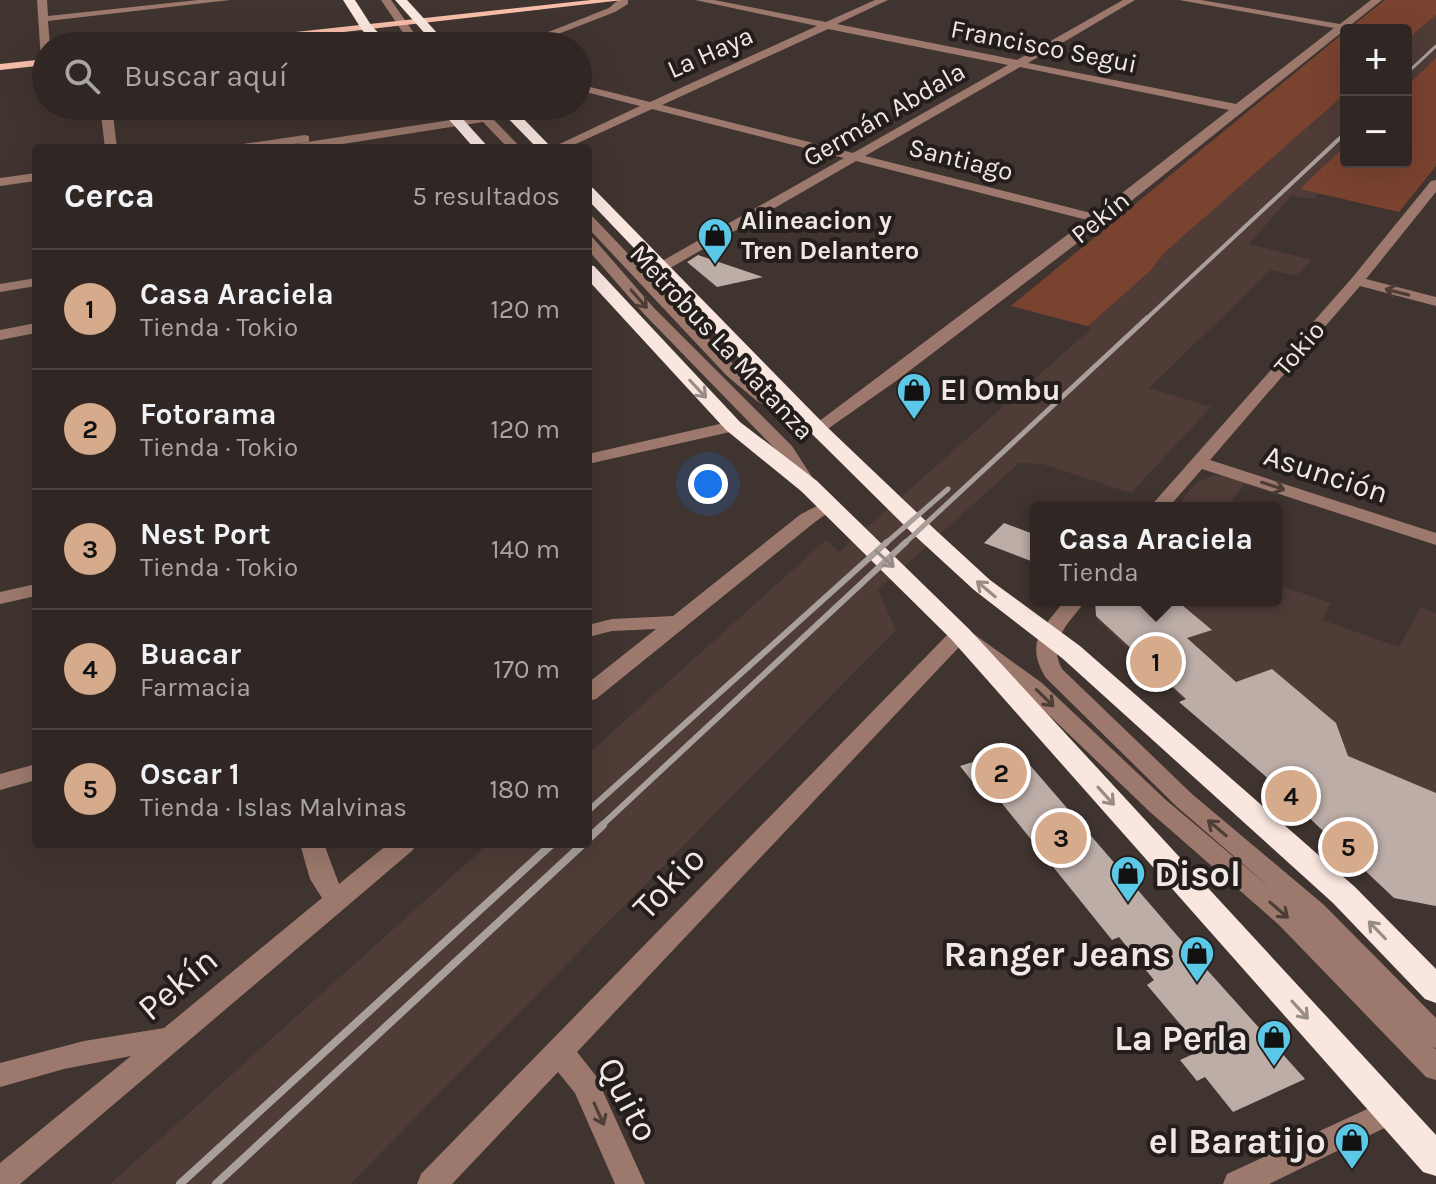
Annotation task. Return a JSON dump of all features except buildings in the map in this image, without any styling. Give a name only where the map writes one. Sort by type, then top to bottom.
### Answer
[{"type":"highway","points":[[349,0],[371,32]]},
{"type":"highway","points":[[401,0],[429,32]]},
{"type":"highway","points":[[517,120],[541,144]]},
{"type":"highway","points":[[460,122],[479,144]]},
{"type":"highway","points":[[592,195],[819,430],[982,585],[1048,636],[1344,895],[1434,987]]},
{"type":"highway","points":[[592,274],[733,426],[809,486],[960,634],[1436,1160]]},
{"type":"main road","points":[[320,32],[620,0]]},
{"type":"main road","points":[[0,67],[32,63]]},
{"type":"street","points":[[42,0],[44,32]]},
{"type":"street","points":[[43,19],[225,0]]},
{"type":"street","points":[[376,0],[405,32]]},
{"type":"street","points":[[386,0],[397,24],[396,32]]},
{"type":"street","points":[[555,32],[612,10],[623,4],[620,0]]},
{"type":"street","name":"Francisco Segui","points":[[700,0],[1239,108]]},
{"type":"street","name":"La Haya","points":[[566,144],[883,0]]},
{"type":"street","name":"Germán Abdala","points":[[660,268],[1130,0]]},
{"type":"street","points":[[1184,0],[1340,26]]},
{"type":"street","name":"Pekín","points":[[1347,24],[1377,0]]},
{"type":"street","name":"Pekín","points":[[819,430],[1100,219],[1172,158],[1340,29]]},
{"type":"street","name":"Santiago","points":[[592,90],[1100,219]]},
{"type":"street","points":[[108,120],[111,144]]},
{"type":"street","points":[[322,144],[475,120]]},
{"type":"street","points":[[483,120],[501,144]]},
{"type":"street","points":[[483,120],[510,144]]},
{"type":"street","points":[[272,144],[439,121],[460,122]]},
{"type":"street","points":[[0,182],[32,178]]},
{"type":"street","name":"Tokio","points":[[1163,502],[1357,281],[1436,184]]},
{"type":"street","points":[[0,189],[32,185]]},
{"type":"street","name":"Metrobus La Matanza","points":[[592,224],[733,373],[763,397],[819,430]]},
{"type":"street","name":"Metrobus La Matanza","points":[[592,246],[649,311],[786,450],[809,486]]},
{"type":"street","points":[[1357,281],[1436,302]]},
{"type":"street","points":[[0,288],[32,283]]},
{"type":"street","points":[[0,335],[32,329]]},
{"type":"street","points":[[592,458],[733,426]]},
{"type":"street","name":"Asunción","points":[[1199,462],[1436,539]]},
{"type":"street","points":[[592,691],[808,518],[827,507]]},
{"type":"street","points":[[0,598],[32,591]]},
{"type":"street","points":[[1071,606],[1048,636],[1045,657],[1054,673],[1184,800],[1315,912],[1436,1036]]},
{"type":"street","points":[[592,630],[612,625],[675,622]]},
{"type":"street","points":[[960,634],[1034,688],[1158,806],[1288,918],[1436,1068]]},
{"type":"street","name":"Tokio","points":[[432,1184],[960,634]]},
{"type":"street","points":[[0,782],[32,773]]},
{"type":"street","points":[[313,848],[323,879],[336,900]]},
{"type":"street","name":"Pekín","points":[[0,1182],[399,848]]},
{"type":"street","points":[[0,1075],[100,1047],[170,1039]]},
{"type":"street","name":"Quito","points":[[558,1050],[586,1085],[630,1184]]},
{"type":"street","points":[[1238,1184],[1391,1111]]},
{"type":"shaded area","points":[[1385,0],[1436,0],[1436,66],[1412,92],[1412,24],[1355,24]]},
{"type":"shaded area","points":[[1385,0],[1436,0],[1436,15],[1412,35],[1412,24],[1355,24]]},
{"type":"shaded area","points":[[1340,36],[1340,168],[1344,168],[1313,199],[1291,196],[1249,244],[1312,260],[1297,276],[1271,270],[1149,388],[1211,407],[1131,493],[1043,464],[1019,463],[878,590],[896,630],[350,1184],[110,1184],[484,848],[592,848],[592,750],[826,540],[839,552],[1092,328],[1011,306]]},
{"type":"shaded area","points":[[1340,36],[1340,98],[1165,252],[1150,271],[1088,326],[1011,306]]},
{"type":"shaded area","points":[[1436,58],[1436,166],[1399,212],[1300,189],[1340,151],[1340,168],[1412,168],[1412,81]]},
{"type":"shaded area","points":[[1216,475],[1246,482],[1232,501],[1235,502],[1181,502],[1196,483]]},
{"type":"shaded area","points":[[1282,586],[1331,603],[1322,620],[1399,647],[1421,607],[1436,613],[1436,908],[1394,894],[1097,620],[1101,606],[1282,606]]},
{"type":"railway","points":[[1412,68],[1436,46]]},
{"type":"railway","points":[[1335,142],[1340,137]]},
{"type":"railway","points":[[1145,320],[1338,140]]},
{"type":"railway","points":[[904,544],[1147,318]]},
{"type":"railway","points":[[885,544],[948,489]]},
{"type":"railway","points":[[592,807],[887,542]]},
{"type":"railway","points":[[600,827],[906,542]]},
{"type":"railway","points":[[592,835],[603,825]]},
{"type":"railway","points":[[180,1184],[548,848]]},
{"type":"railway","points":[[216,1184],[579,848]]},
{"type":"place","name":"Alineacion y Tren Delantero","points":[[715,266]]},
{"type":"place","name":"El Ombu","points":[[914,421]]},
{"type":"place","name":"Casa Araciela","points":[[1156,662]]},
{"type":"place","name":"Fotorama","points":[[1001,773]]},
{"type":"place","name":"Buacar","points":[[1291,796]]},
{"type":"place","name":"Nest Port","points":[[1061,838]]},
{"type":"place","name":"Oscar 1","points":[[1348,847]]},
{"type":"place","name":"Disol","points":[[1128,904]]},
{"type":"place","name":"Ranger Jeans","points":[[1197,984]]},
{"type":"place","name":"La Perla","points":[[1274,1068]]},
{"type":"place","name":"el Baratijo","points":[[1352,1171]]}]
